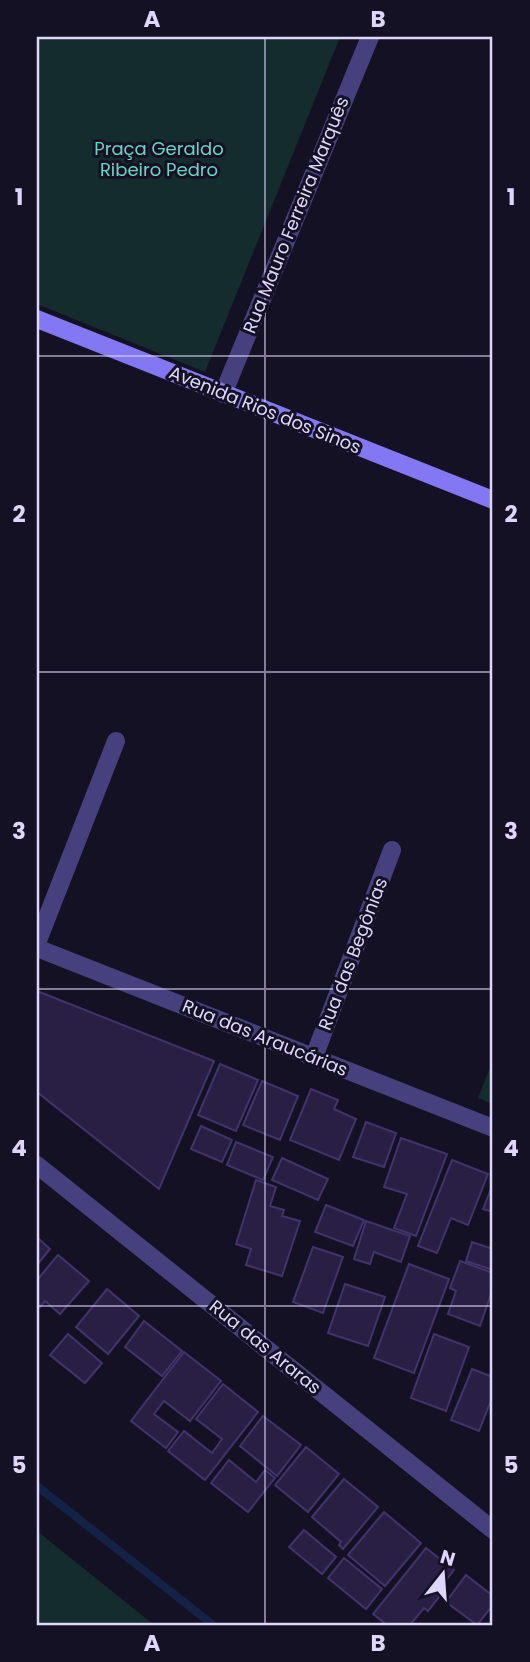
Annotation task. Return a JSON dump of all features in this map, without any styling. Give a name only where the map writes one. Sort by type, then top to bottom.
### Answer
[{"type":"street","name":"Rua Mauro Ferreira Marquês","points":[[223,394],[370,37]]},
{"type":"street","name":"Avenida Rios dos Sinos","points":[[37,319],[493,500]]},
{"type":"street","points":[[37,945],[116,741]]},
{"type":"street","name":"Rua das Begônias","points":[[314,1057],[392,850]]},
{"type":"street","name":"Rua das Araucárias","points":[[37,945],[493,1128]]},
{"type":"street","name":"Rua das Araras","points":[[37,1165],[493,1530]]},
{"type":"green space","name":"Praça Geraldo Ribeiro Pedro","points":[[37,37],[340,37],[205,372],[37,304]]},
{"type":"green space","points":[[493,1060],[493,1104],[478,1098]]},
{"type":"green space","points":[[37,1531],[154,1625],[37,1625]]},
{"type":"building","points":[[37,991],[214,1061],[159,1189],[37,1092]]},
{"type":"building","points":[[220,1064],[258,1080],[236,1131],[198,1115]]},
{"type":"building","points":[[262,1081],[298,1096],[280,1140],[243,1125]]},
{"type":"building","points":[[311,1089],[338,1100],[334,1109],[356,1119],[339,1160],[290,1140]]},
{"type":"building","points":[[366,1122],[396,1133],[384,1167],[353,1157]]},
{"type":"building","points":[[201,1126],[232,1140],[222,1162],[191,1149]]},
{"type":"building","points":[[401,1138],[447,1154],[416,1236],[394,1228],[407,1194],[384,1187]]},
{"type":"building","points":[[236,1142],[273,1157],[263,1180],[227,1165]]},
{"type":"building","points":[[282,1158],[328,1179],[318,1200],[272,1180]]},
{"type":"building","points":[[452,1160],[488,1174],[468,1225],[451,1218],[437,1253],[418,1246]]},
{"type":"building","points":[[256,1180],[276,1187],[270,1206],[284,1210],[282,1216],[300,1221],[282,1276],[246,1265],[251,1249],[236,1244]]},
{"type":"building","points":[[493,1184],[493,1212],[483,1209]]},
{"type":"building","points":[[326,1205],[364,1220],[353,1246],[315,1232]]},
{"type":"building","points":[[366,1221],[410,1236],[401,1262],[374,1252],[370,1264],[354,1259]]},
{"type":"building","points":[[37,1237],[50,1249],[37,1265]]},
{"type":"building","points":[[472,1242],[493,1249],[493,1270],[466,1261]]},
{"type":"building","points":[[313,1247],[343,1257],[323,1313],[293,1302]]},
{"type":"building","points":[[58,1255],[89,1281],[60,1314],[45,1301],[40,1307],[37,1304],[37,1280]]},
{"type":"building","points":[[460,1261],[493,1273],[493,1288],[480,1326],[448,1314],[456,1291],[450,1288]]},
{"type":"building","points":[[409,1264],[449,1279],[414,1373],[374,1358]]},
{"type":"building","points":[[345,1284],[385,1297],[368,1346],[328,1333]]},
{"type":"building","points":[[107,1289],[139,1316],[108,1354],[76,1327]]},
{"type":"building","points":[[144,1321],[182,1351],[162,1376],[125,1347]]},
{"type":"building","points":[[68,1334],[102,1363],[85,1383],[50,1355]]},
{"type":"building","points":[[434,1334],[469,1347],[446,1411],[411,1398]]},
{"type":"building","points":[[184,1352],[221,1381],[190,1421],[164,1401],[154,1414],[178,1432],[166,1448],[131,1421]]},
{"type":"building","points":[[472,1369],[493,1377],[493,1395],[479,1431],[451,1420]]},
{"type":"building","points":[[223,1384],[258,1412],[205,1480],[168,1451],[184,1431],[212,1453],[222,1439],[196,1419]]},
{"type":"building","points":[[263,1416],[301,1445],[277,1476],[240,1446]]},
{"type":"building","points":[[306,1447],[339,1474],[308,1512],[275,1485]]},
{"type":"building","points":[[229,1460],[256,1482],[265,1470],[275,1478],[248,1512],[211,1483]]},
{"type":"building","points":[[344,1479],[378,1507],[343,1549],[339,1545],[341,1542],[312,1517]]},
{"type":"building","points":[[384,1512],[421,1543],[385,1586],[348,1555]]},
{"type":"building","points":[[304,1530],[336,1557],[322,1574],[289,1547]]},
{"type":"building","points":[[426,1548],[454,1570],[439,1589],[443,1592],[428,1611],[424,1608],[410,1625],[387,1625],[373,1614]]},
{"type":"building","points":[[344,1558],[382,1589],[366,1609],[328,1578]]},
{"type":"building","points":[[466,1575],[493,1596],[493,1605],[477,1625],[446,1602]]},
{"type":"waterway","points":[[37,1486],[213,1625]]}]
